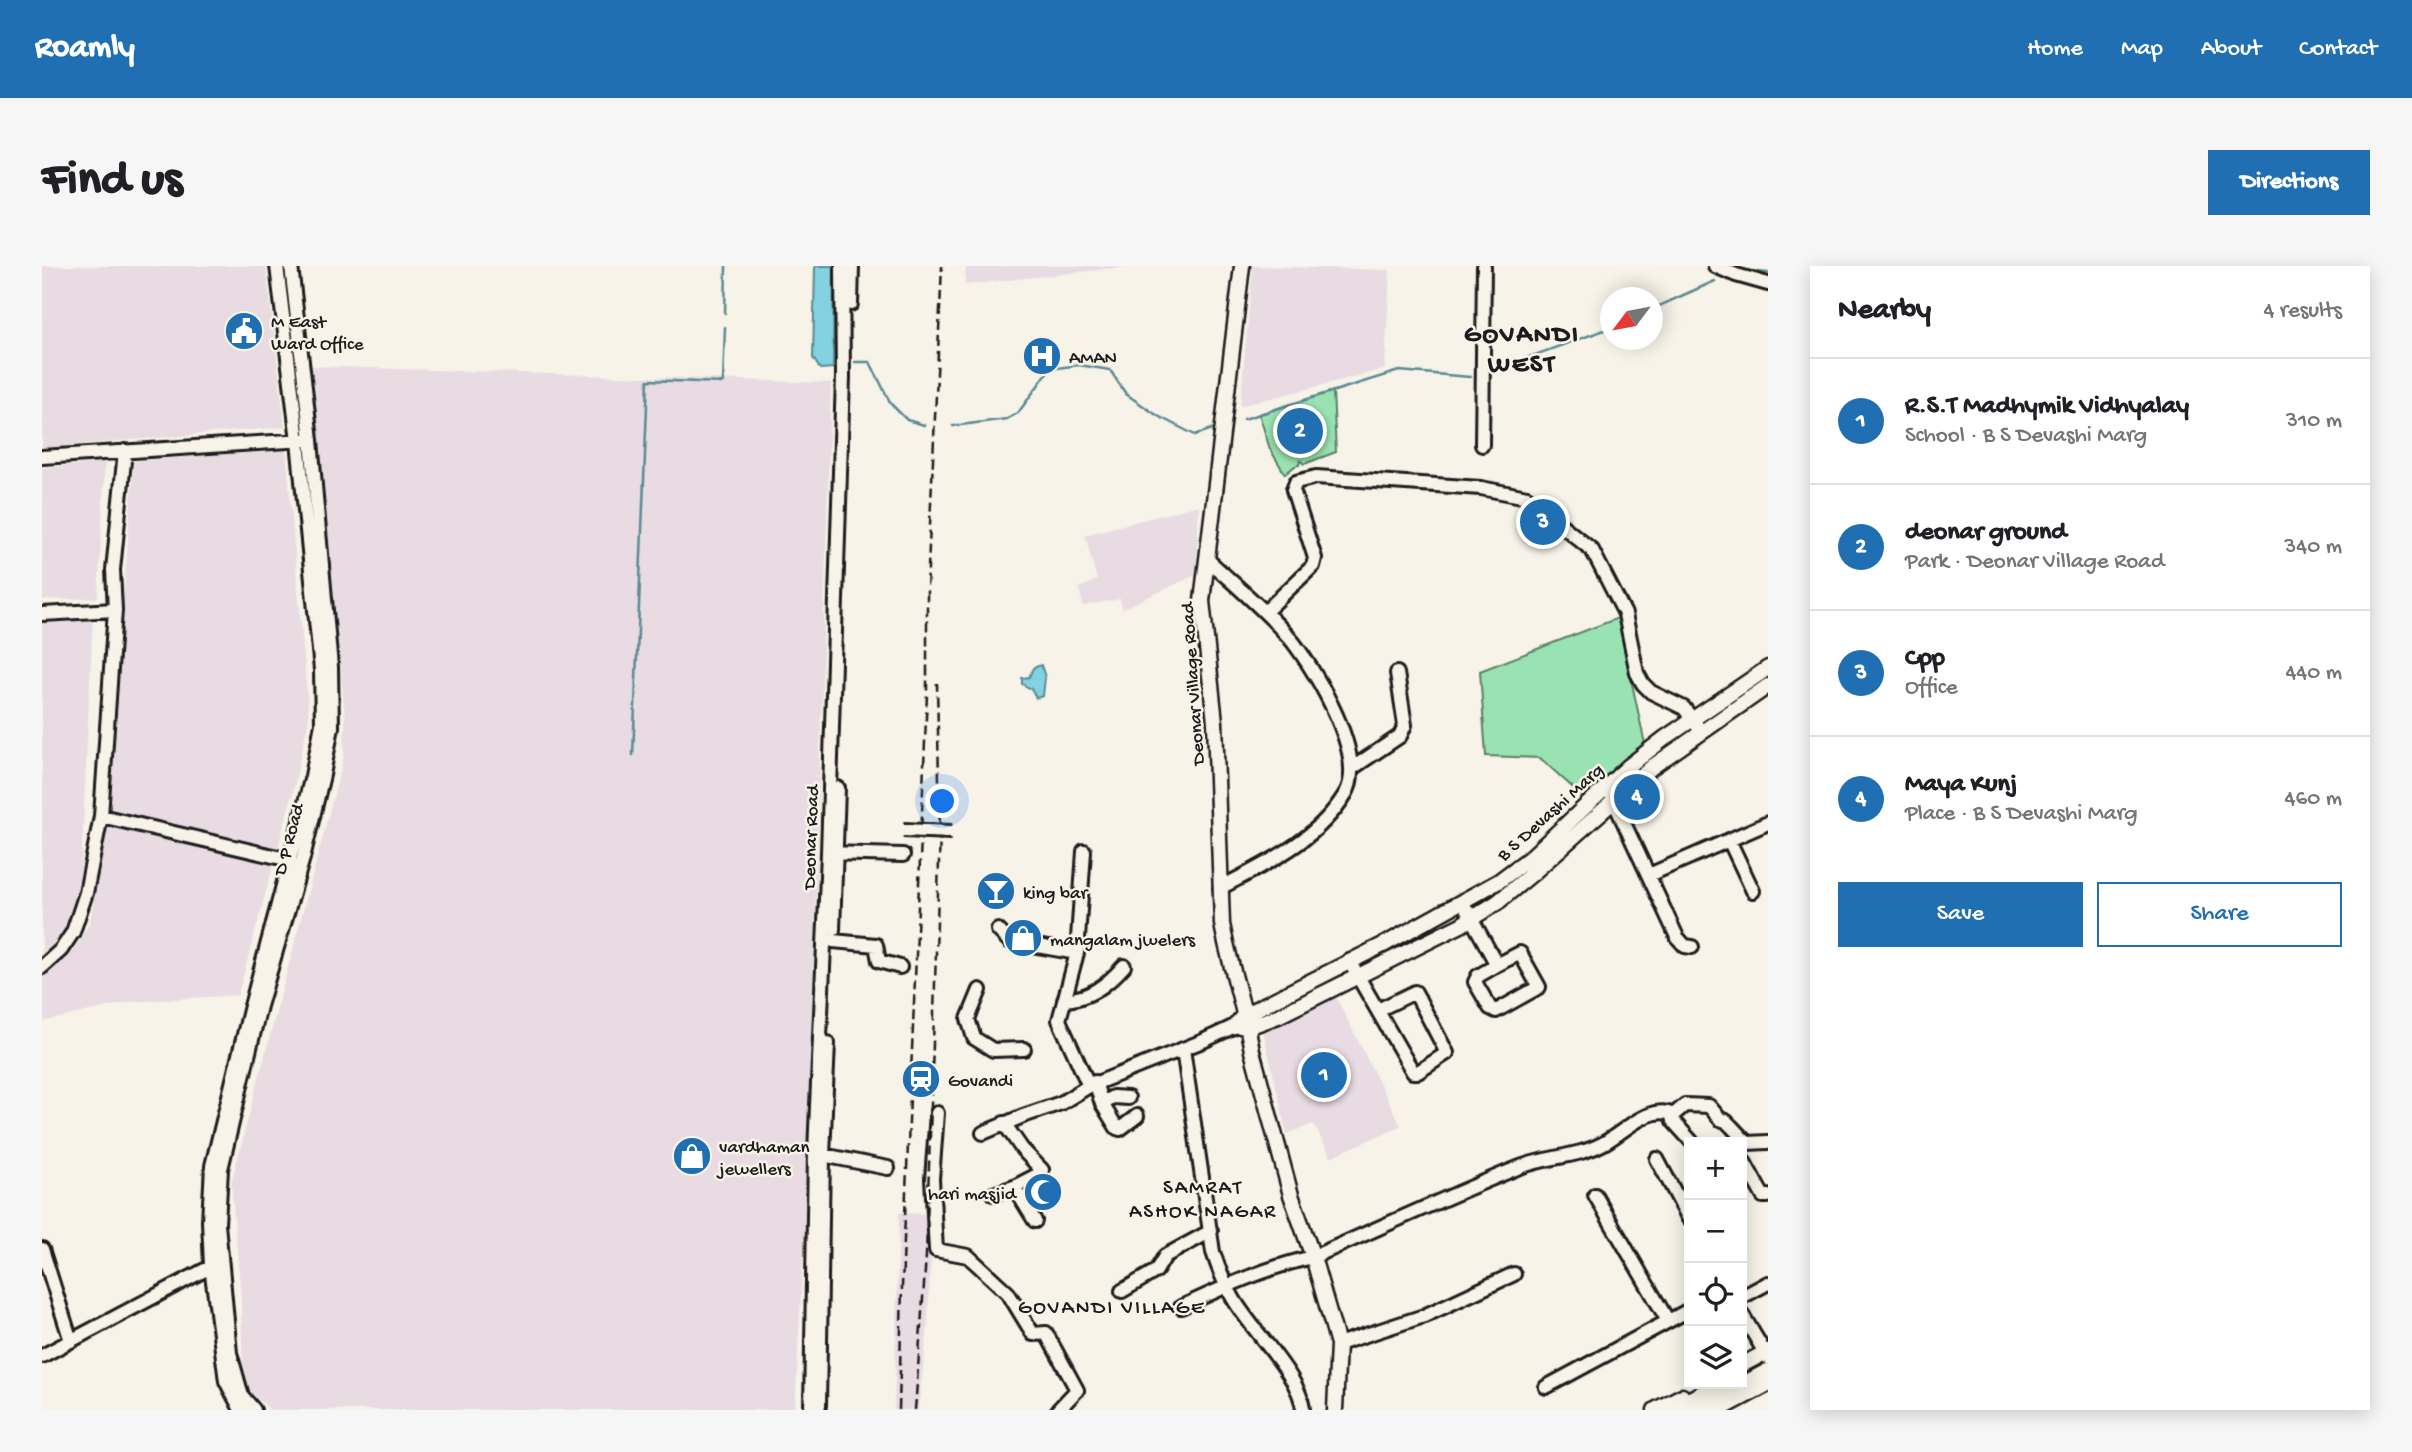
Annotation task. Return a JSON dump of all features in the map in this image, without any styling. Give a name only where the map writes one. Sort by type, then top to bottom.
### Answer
[{"type":"highway","points":[[1747,1370],[1767,1356]]},
{"type":"highway","points":[[1698,1410],[1768,1373]]},
{"type":"highway","points":[[1673,1410],[1714,1389]]},
{"type":"main road","name":"Deonar Village Road","points":[[1242,266],[1202,601],[1215,722],[1220,888],[1227,951],[1242,1022],[1291,1195],[1313,1257],[1338,1344],[1335,1410]]},
{"type":"main road","name":"B S Devashi Marg","points":[[1242,1022],[1278,1016],[1471,919],[1498,902],[1614,802],[1697,725],[1768,668]]},
{"type":"main road","name":"B S Devashi Marg","points":[[1242,1022],[1272,1002],[1463,903],[1499,881],[1531,857],[1606,785],[1697,725],[1768,686]]},
{"type":"main road","points":[[1272,1002],[1278,1016]]},
{"type":"main road","points":[[1747,1363],[1767,1356]]},
{"type":"main road","points":[[1719,1410],[1768,1384]]},
{"type":"main road","points":[[1655,1410],[1696,1389]]},
{"type":"street","name":"D P Road","points":[[277,266],[305,440]]},
{"type":"street","name":"D P Road","points":[[286,894],[290,860],[312,776],[324,741],[332,727],[291,266]]},
{"type":"street","name":"Deonar Road","points":[[842,266],[845,399]]},
{"type":"street","name":"Deonar Road","points":[[818,1228],[823,1155],[845,399],[852,266]]},
{"type":"street","points":[[1482,445],[1484,266]]},
{"type":"street","points":[[1715,266],[1768,284]]},
{"type":"street","points":[[42,457],[305,440]]},
{"type":"street","points":[[42,967],[61,950],[73,932],[86,893],[102,816],[115,610],[113,570],[125,451]]},
{"type":"street","points":[[1265,612],[1313,566],[1315,558],[1293,490],[1296,482],[1317,477],[1481,488],[1527,497],[1592,550],[1625,614],[1637,673],[1643,684],[1651,692],[1684,708],[1697,725]]},
{"type":"street","points":[[1208,560],[1265,612],[1293,643],[1327,695],[1346,741],[1351,769],[1348,790],[1328,818],[1291,850],[1220,888]]},
{"type":"street","points":[[42,614],[115,610]]},
{"type":"street","points":[[1351,769],[1400,736],[1405,725],[1398,673]]},
{"type":"street","name":"D P Road","points":[[254,1410],[242,1396],[230,1353],[209,1221],[212,1166],[286,894],[323,775],[324,741]]},
{"type":"street","points":[[1606,785],[1677,937],[1685,946],[1692,947]]},
{"type":"street","points":[[102,816],[290,860]]},
{"type":"street","points":[[1649,875],[1768,823]]},
{"type":"street","points":[[903,830],[952,831]]},
{"type":"street","points":[[1729,840],[1753,891]]},
{"type":"street","points":[[1084,851],[1077,953],[1059,1020],[1102,1103],[1120,1129],[1137,1116]]},
{"type":"street","points":[[832,854],[903,855]]},
{"type":"street","name":"Deonar Road","points":[[819,1410],[816,1383],[818,1228],[815,1153],[833,941],[832,854]]},
{"type":"street","points":[[1463,903],[1497,965]]},
{"type":"street","points":[[998,930],[1009,941],[1077,953]]},
{"type":"street","points":[[833,941],[876,945],[879,961],[900,967]]},
{"type":"street","points":[[1520,953],[1538,987],[1493,1011],[1475,982],[1478,976],[1497,965],[1520,953]]},
{"type":"street","points":[[1349,961],[1413,1072],[1419,1072],[1447,1053],[1415,992],[1378,1010]]},
{"type":"street","points":[[1064,1000],[1081,998],[1096,990],[1124,966]]},
{"type":"street","points":[[980,990],[968,1019],[974,1038],[993,1049],[1024,1049]]},
{"type":"street","name":"B S Devashi Marg","points":[[983,1133],[1061,1104],[1092,1084],[1183,1049],[1242,1022]]},
{"type":"street","points":[[1183,1049],[1213,1252],[1233,1298],[1291,1378],[1303,1410]]},
{"type":"street","points":[[1102,1103],[1109,1098],[1124,1098],[1110,1077]]},
{"type":"street","points":[[1673,1115],[1685,1105],[1709,1106],[1716,1116],[1732,1126],[1739,1137]]},
{"type":"street","points":[[1181,1307],[1227,1285],[1289,1262],[1313,1257],[1522,1166],[1600,1145],[1641,1119],[1657,1113],[1666,1112],[1673,1115]]},
{"type":"street","points":[[937,1113],[932,1179],[936,1250],[968,1255],[1008,1293],[1033,1334],[1046,1333],[1077,1390],[1058,1410]]},
{"type":"street","points":[[1673,1115],[1673,1121],[1687,1137]]},
{"type":"street","points":[[993,1194],[1035,1177],[1042,1170],[1022,1149],[1004,1123]]},
{"type":"street","points":[[1747,1146],[1766,1146]]},
{"type":"street","points":[[823,1155],[888,1168]]},
{"type":"street","points":[[1657,1159],[1684,1210]]},
{"type":"street","points":[[1747,1167],[1763,1196],[1768,1196]]},
{"type":"street","points":[[1014,1187],[1035,1221]]},
{"type":"street","points":[[1595,1195],[1668,1321]]},
{"type":"street","points":[[1122,1291],[1156,1272],[1165,1256],[1211,1231]]},
{"type":"street","points":[[42,1250],[71,1341]]},
{"type":"street","name":"D P Road","points":[[216,1264],[226,1381],[240,1410]]},
{"type":"street","points":[[42,1356],[216,1264]]},
{"type":"street","points":[[1338,1344],[1424,1316],[1514,1274]]},
{"type":"street","points":[[1747,1294],[1768,1283]]},
{"type":"street","points":[[1546,1387],[1684,1313]]},
{"type":"street","points":[[1747,1322],[1767,1356]]},
{"type":"street","name":"Deonar Road","points":[[811,1410],[816,1383]]},
{"type":"shaded area","points":[[42,266],[266,266],[285,427],[42,448]]},
{"type":"shaded area","points":[[966,266],[1133,266],[965,285]]},
{"type":"shaded area","points":[[1253,266],[1390,270],[1385,369],[1240,406]]},
{"type":"shaded area","points":[[310,366],[831,383],[808,1162],[795,1410],[270,1410],[243,1385],[241,1299],[231,1183],[344,756],[345,716]]},
{"type":"shaded area","points":[[286,449],[309,718],[292,796],[238,995],[130,1002],[42,1022],[42,976],[73,951],[90,922],[106,825],[134,461]]},
{"type":"shaded area","points":[[105,462],[98,598],[42,600],[42,468]]},
{"type":"shaded area","points":[[1199,505],[1196,575],[1122,609],[1120,599],[1083,606],[1079,588],[1097,580],[1085,535]]},
{"type":"shaded area","points":[[93,618],[79,912],[66,939],[42,962],[42,622]]},
{"type":"shaded area","points":[[1335,995],[1401,1126],[1331,1157],[1313,1124],[1287,1134],[1262,1027]]},
{"type":"shaded area","points":[[899,1213],[933,1214],[927,1335],[918,1410],[894,1410]]},
{"type":"green space","points":[[1333,391],[1336,452],[1304,464],[1300,460],[1299,465],[1285,474],[1270,449],[1259,414]]},
{"type":"green space","points":[[1618,618],[1645,744],[1591,804],[1540,758],[1486,756],[1480,671]]},
{"type":"water","points":[[815,266],[834,266],[833,368],[820,369],[813,358]]},
{"type":"water","points":[[1041,665],[1045,677],[1043,696],[1036,698],[1031,689],[1022,684],[1022,678],[1029,677],[1033,668]]},
{"type":"waterway","points":[[725,313],[726,266]]},
{"type":"waterway","points":[[1747,271],[1768,273]]},
{"type":"waterway","points":[[1663,304],[1715,281]]},
{"type":"waterway","points":[[633,755],[648,380],[723,383],[725,327]]},
{"type":"waterway","points":[[1493,370],[1600,332]]},
{"type":"waterway","points":[[855,362],[870,362],[891,404],[907,420],[924,425]]},
{"type":"waterway","points":[[953,426],[1007,419],[1018,413],[1050,369],[1079,365],[1110,370],[1126,394],[1158,416],[1195,435],[1218,427]]},
{"type":"waterway","points":[[1244,419],[1399,371],[1470,377]]},
{"type":"railway","points":[[899,1410],[927,694],[927,589],[942,266]]},
{"type":"railway","points":[[915,1410],[926,1256],[940,831],[937,683]]},
{"type":"place","name":"M East Ward Office","points":[[244,331]]},
{"type":"place","name":"AMAN","points":[[1042,356]]},
{"type":"place","name":"deonar ground","points":[[1300,431]]},
{"type":"place","name":"Cpp","points":[[1543,522]]},
{"type":"place","name":"Maya Kunj","points":[[1637,797]]},
{"type":"place","name":"king bar","points":[[996,891]]},
{"type":"place","name":"mangalam jwelers","points":[[1023,938]]},
{"type":"place","name":"R.S.T Madhymik Vidhyalay","points":[[1324,1075]]},
{"type":"place","name":"Govandi","points":[[921,1079]]},
{"type":"place","name":"vardhaman jewellers","points":[[692,1156]]},
{"type":"place","name":"hari masjid","points":[[1043,1192]]},
{"type":"district","name":"GOVANDI WEST","points":[[1522,347]]},
{"type":"district","name":"SAMRAT ASHOK NAGAR","points":[[1203,1198]]},
{"type":"district","name":"GOVANDI VILLAGE","points":[[1112,1306]]}]
